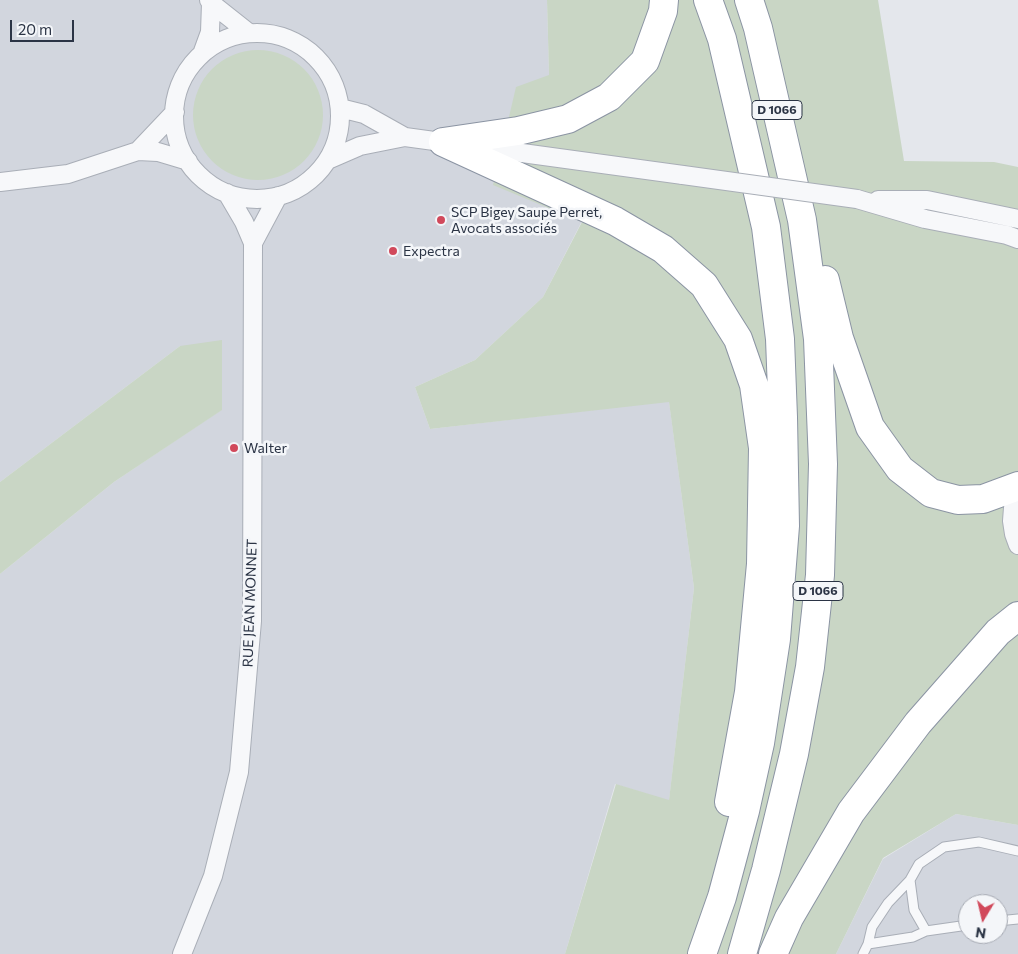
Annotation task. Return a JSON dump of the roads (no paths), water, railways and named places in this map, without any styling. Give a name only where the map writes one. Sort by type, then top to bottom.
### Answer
[{"type":"highway","points":[[443,142],[518,131],[568,119],[609,97],[645,61],[663,11],[664,0]]},
{"type":"highway","name":"D 1066","points":[[702,954],[722,897],[745,811],[760,743],[776,640],[785,526],[780,339],[766,227],[722,39],[708,0]]},
{"type":"highway","name":"D 1066","points":[[742,954],[766,870],[794,754],[810,667],[820,575],[823,464],[818,339],[802,220],[758,28],[749,0]]},
{"type":"highway","points":[[443,142],[615,221],[663,249],[704,285],[738,339],[754,385],[763,448],[762,564],[749,692],[723,832],[722,897]]},
{"type":"highway","points":[[802,220],[824,275],[839,338],[870,427],[900,469],[931,493],[958,500],[982,499],[1018,486]]},
{"type":"highway","points":[[773,954],[788,918],[851,812],[918,723],[998,632],[1018,616]]},
{"type":"street","points":[[210,2],[249,33]]},
{"type":"street","points":[[202,54],[210,32],[210,2]]},
{"type":"street","points":[[249,33],[275,35],[299,44],[320,61],[334,83],[340,108],[339,134],[330,158],[313,179],[291,193],[266,199],[240,198],[215,188],[195,172],[181,150],[174,125],[176,99],[185,74],[202,54],[224,40],[249,33]]},
{"type":"street","points":[[340,108],[364,114],[405,137]]},
{"type":"street","points":[[138,151],[175,112]]},
{"type":"street","points":[[330,158],[360,146],[405,137],[857,199],[927,200],[1018,219]]},
{"type":"street","points":[[0,182],[68,174],[138,151],[158,152],[188,161]]},
{"type":"street","name":"RUE JEAN MONNET","points":[[182,954],[213,876],[242,757],[252,621],[253,243],[244,222],[227,193]]},
{"type":"street","name":"RUE JEAN MONNET","points":[[253,243],[278,196]]},
{"type":"street","points":[[857,199],[924,219],[1007,235],[1018,239]]},
{"type":"street","points":[[1018,491],[1013,508],[1012,521],[1018,544]]},
{"type":"lane","points":[[863,954],[868,944],[872,927],[888,903],[910,880],[919,864],[944,847],[979,842],[1018,851]]},
{"type":"lane","points":[[910,880],[914,910],[926,931]]},
{"type":"lane","points":[[868,944],[913,937],[926,931],[958,926]]},
{"type":"place","name":"SCP Bigey Saupe Perret, Avocats associés","points":[[441,220]]},
{"type":"place","name":"Expectra","points":[[393,251]]},
{"type":"place","name":"Walter","points":[[234,448]]}]
